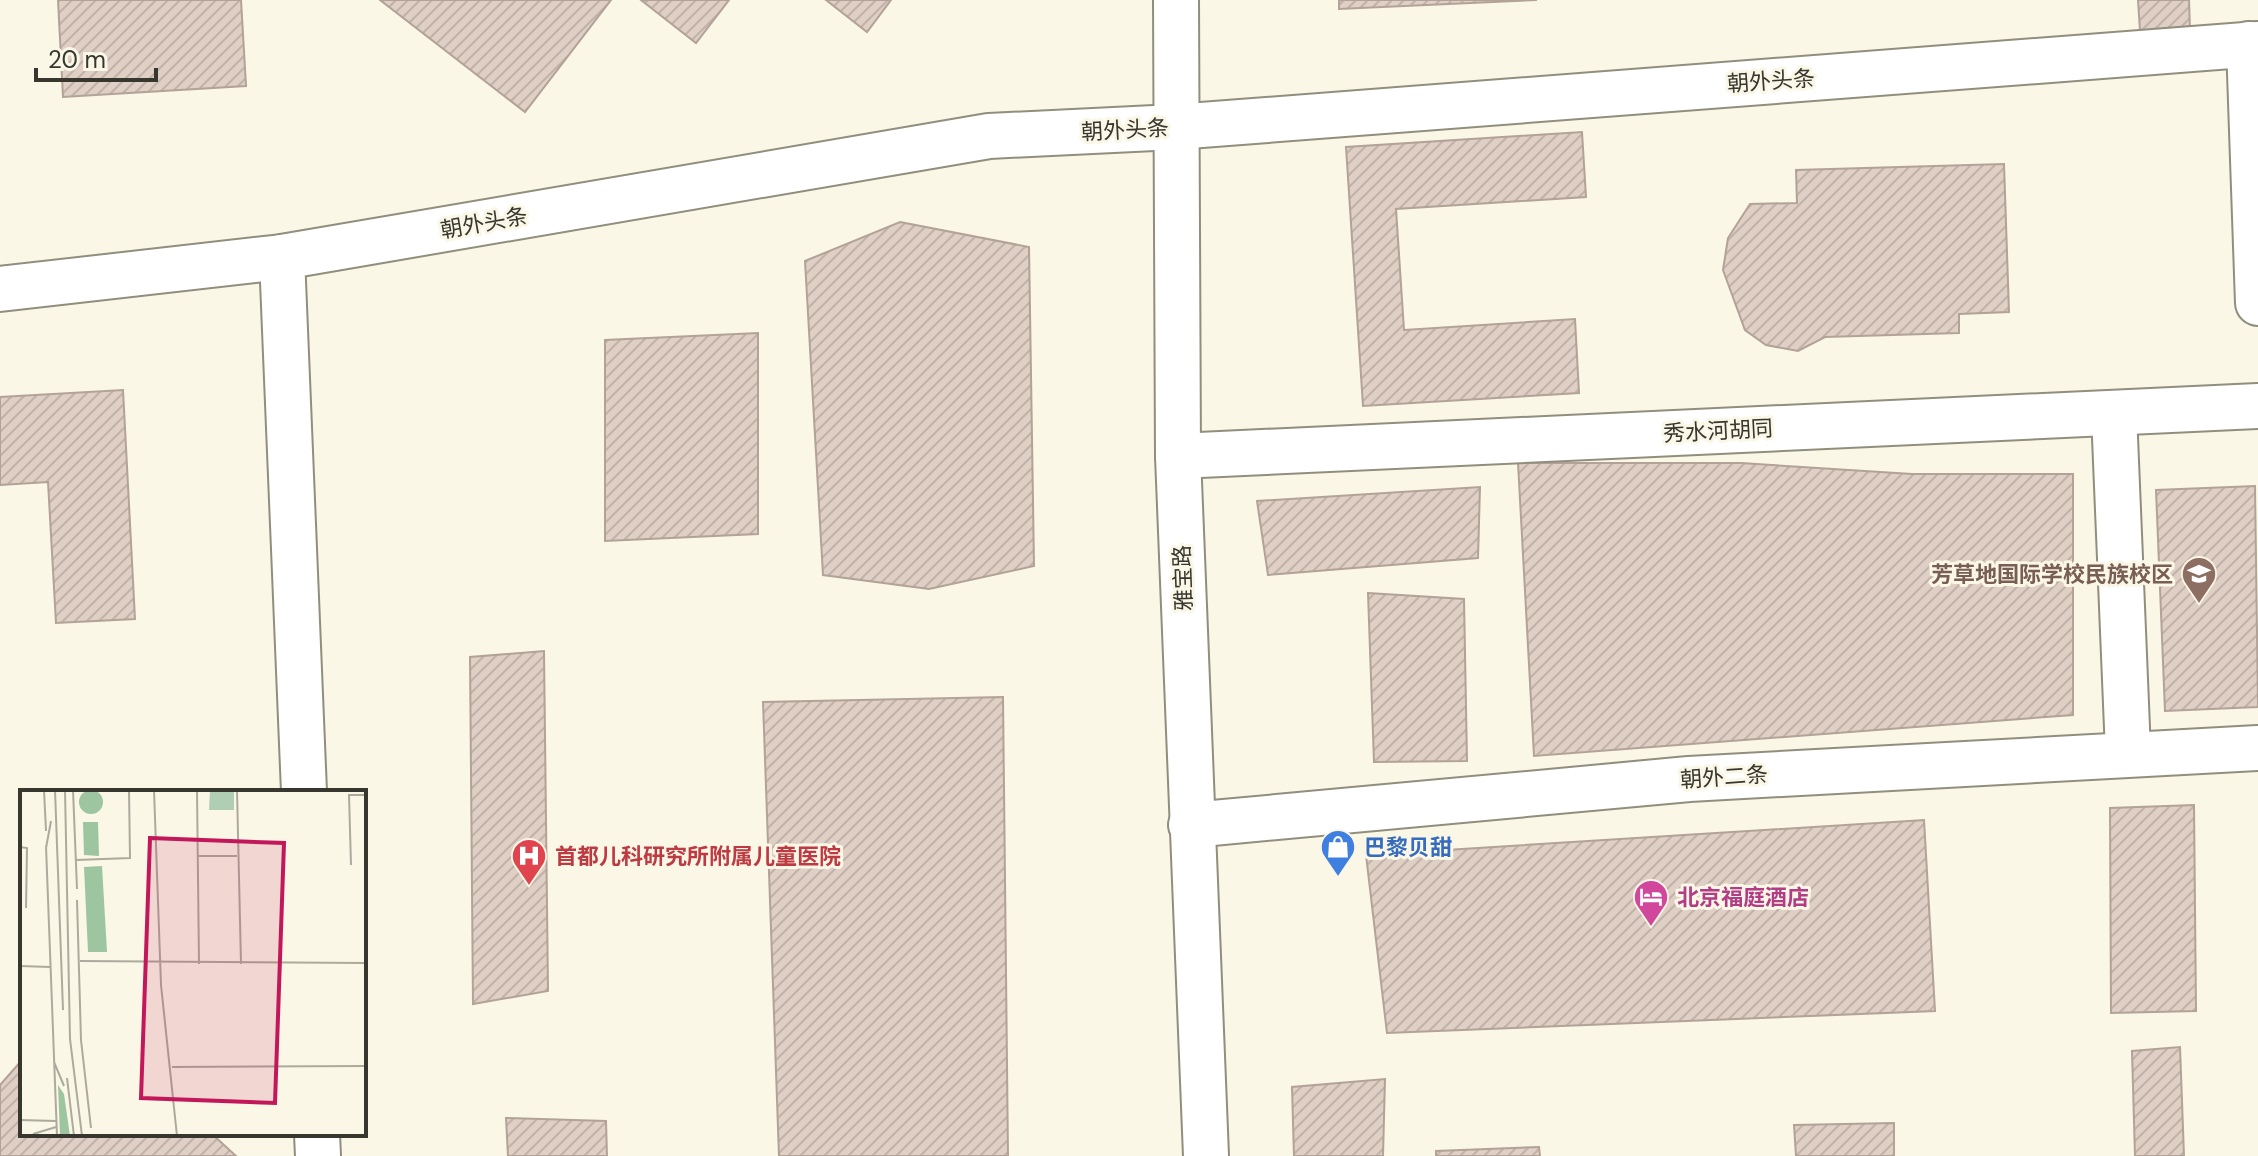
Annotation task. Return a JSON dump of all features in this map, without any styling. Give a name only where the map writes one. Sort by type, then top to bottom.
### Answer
[{"type":"street","name":"雅宝路","points":[[1176,0],[1178,456],[1206,1156]]},
{"type":"street","name":"朝外头条","points":[[0,289],[282,257],[989,136],[1175,127],[2254,44]]},
{"type":"street","points":[[2254,44],[2258,303]]},
{"type":"street","points":[[282,257],[304,790]]},
{"type":"street","name":"秀水河胡同","points":[[1178,456],[2258,406]]},
{"type":"street","points":[[2114,413],[2128,752]]},
{"type":"street","name":"朝外二条","points":[[1191,825],[1689,779],[2128,752],[2258,748]]},
{"type":"street","points":[[317,1136],[318,1156]]},
{"type":"building","points":[[58,0],[241,0],[246,86],[63,97]]},
{"type":"building","points":[[380,0],[611,0],[525,112]]},
{"type":"building","points":[[641,0],[729,0],[696,43]]},
{"type":"building","points":[[826,0],[891,0],[867,32]]},
{"type":"building","points":[[1339,0],[1537,0],[1339,9]]},
{"type":"building","points":[[2138,0],[2189,0],[2190,29],[2140,31]]},
{"type":"building","points":[[1582,132],[1586,197],[1396,209],[1404,330],[1575,319],[1579,393],[1363,406],[1346,147]]},
{"type":"building","points":[[2004,164],[2009,312],[1959,314],[1959,333],[1825,337],[1798,351],[1766,345],[1745,330],[1723,270],[1728,238],[1750,204],[1797,203],[1796,170]]},
{"type":"building","points":[[900,222],[1029,247],[1034,566],[929,589],[823,575],[805,261]]},
{"type":"building","points":[[758,333],[758,534],[605,541],[605,340]]},
{"type":"building","points":[[123,390],[135,619],[56,623],[48,482],[0,485],[0,397]]},
{"type":"building","points":[[1518,463],[1741,463],[1912,474],[2073,474],[2073,715],[1534,756]]},
{"type":"building","name":"芳草地国际学校民族校区","points":[[2255,486],[2258,707],[2165,711],[2156,490]]},
{"type":"building","points":[[1480,487],[1478,558],[1268,575],[1257,501]]},
{"type":"building","points":[[1368,593],[1464,599],[1467,761],[1374,762]]},
{"type":"building","points":[[544,651],[548,991],[473,1004],[470,657]]},
{"type":"building","points":[[1003,697],[1008,1156],[779,1156],[763,702]]},
{"type":"building","points":[[2194,805],[2196,1011],[2111,1013],[2110,808]]},
{"type":"building","points":[[1924,820],[1935,1011],[1387,1033],[1366,855]]},
{"type":"building","points":[[2180,1047],[2184,1156],[2135,1156],[2132,1051]]},
{"type":"building","points":[[20,1062],[20,1136],[214,1136],[236,1156],[0,1156],[0,1085]]},
{"type":"building","points":[[1385,1079],[1383,1156],[1294,1156],[1292,1087]]},
{"type":"building","points":[[506,1118],[606,1121],[607,1156],[508,1156]]},
{"type":"building","points":[[1894,1123],[1894,1156],[1796,1156],[1794,1125]]},
{"type":"building","points":[[1539,1147],[1540,1156],[1436,1156],[1436,1151]]},
{"type":"place","name":"芳草地国际学校民族校区","points":[[2199,605]]},
{"type":"place","name":"巴黎贝甜","points":[[1338,878]]},
{"type":"place","name":"首都儿科研究所附属儿童医院","points":[[529,887]]},
{"type":"place","name":"北京福庭酒店","points":[[1651,928]]}]
